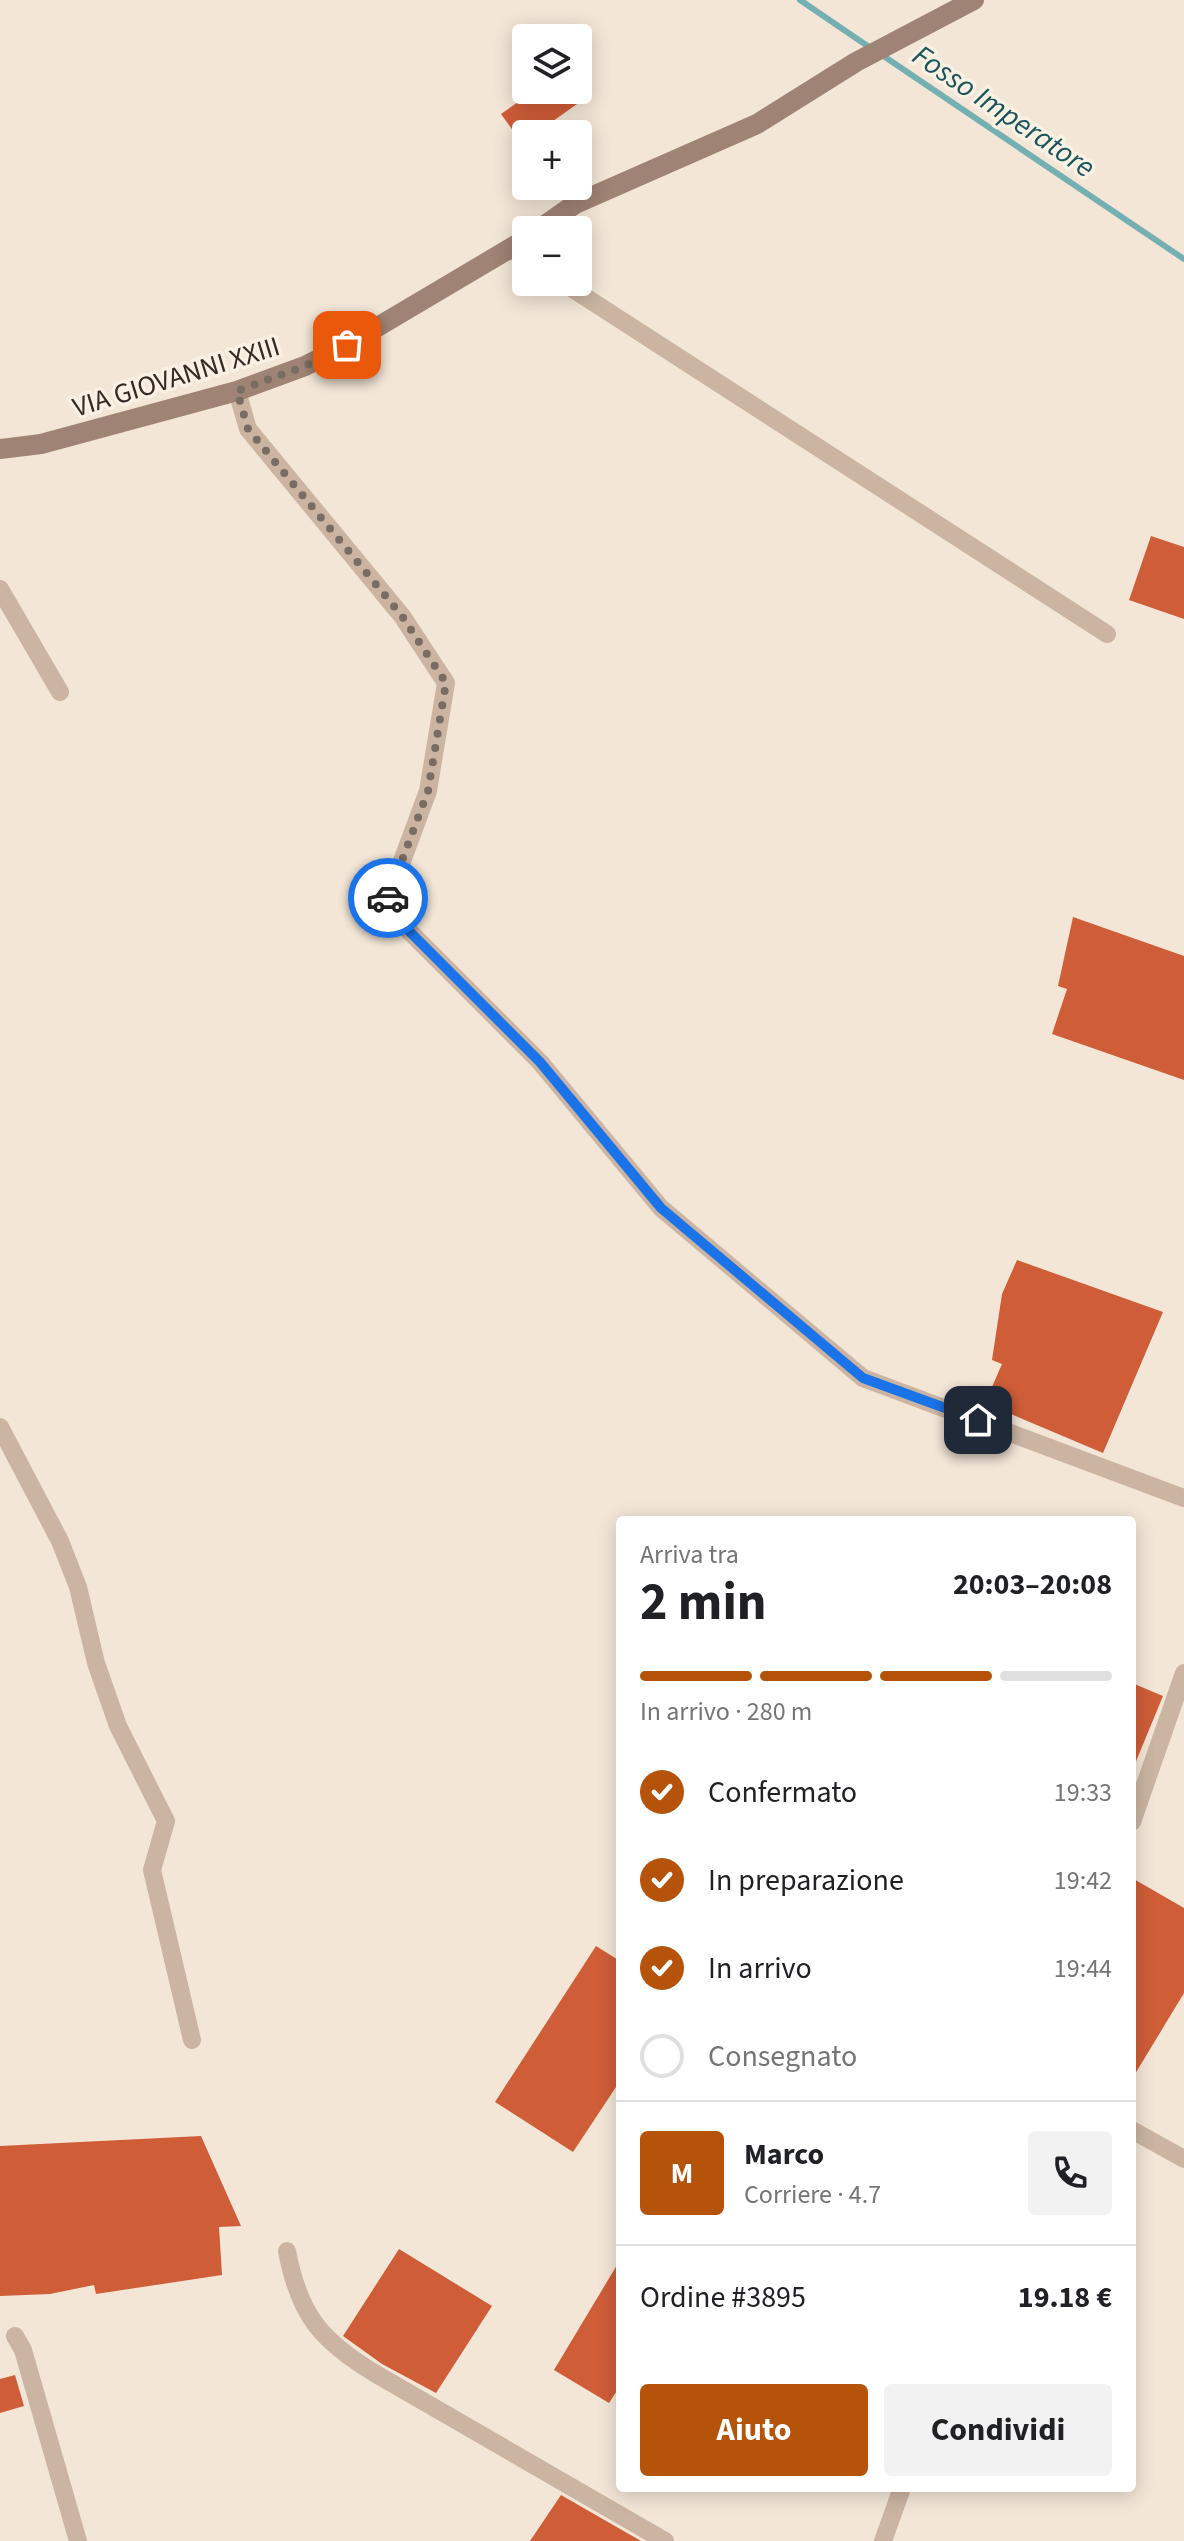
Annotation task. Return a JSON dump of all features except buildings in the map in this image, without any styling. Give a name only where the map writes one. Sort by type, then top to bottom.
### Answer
[{"type":"main road","points":[[558,216],[575,204],[757,124],[856,62],[974,0]]},
{"type":"main road","name":"VIA GIOVANNI XXIII","points":[[0,449],[41,444],[237,391],[305,366],[512,254]]},
{"type":"street","points":[[584,296],[1107,634]]},
{"type":"street","points":[[237,391],[248,429],[402,616],[446,683],[428,791],[385,907],[540,1062],[661,1208],[863,1378],[1184,1498]]},
{"type":"street","points":[[0,589],[60,692]]},
{"type":"street","points":[[0,1427],[60,1541],[78,1587],[96,1663],[118,1726],[166,1821],[152,1870],[192,2040]]},
{"type":"street","points":[[1136,1811],[1184,1673]]},
{"type":"street","points":[[1136,2132],[1184,2159]]},
{"type":"street","points":[[287,2251],[293,2283],[303,2309],[316,2327],[342,2352],[665,2541]]},
{"type":"street","points":[[15,2336],[23,2350],[78,2541]]},
{"type":"street","points":[[883,2541],[901,2492]]},
{"type":"waterway","name":"Fosso Imperatore","points":[[800,0],[872,49]]},
{"type":"waterway","name":"Fosso Imperatore","points":[[882,55],[1184,259]]},
{"type":"way so far","points":[[347,345],[305,366],[237,391],[248,429],[402,616],[446,683],[428,791],[388,898]]},
{"type":"route","points":[[388,898],[385,907],[540,1062],[661,1208],[863,1378],[978,1420]]}]
